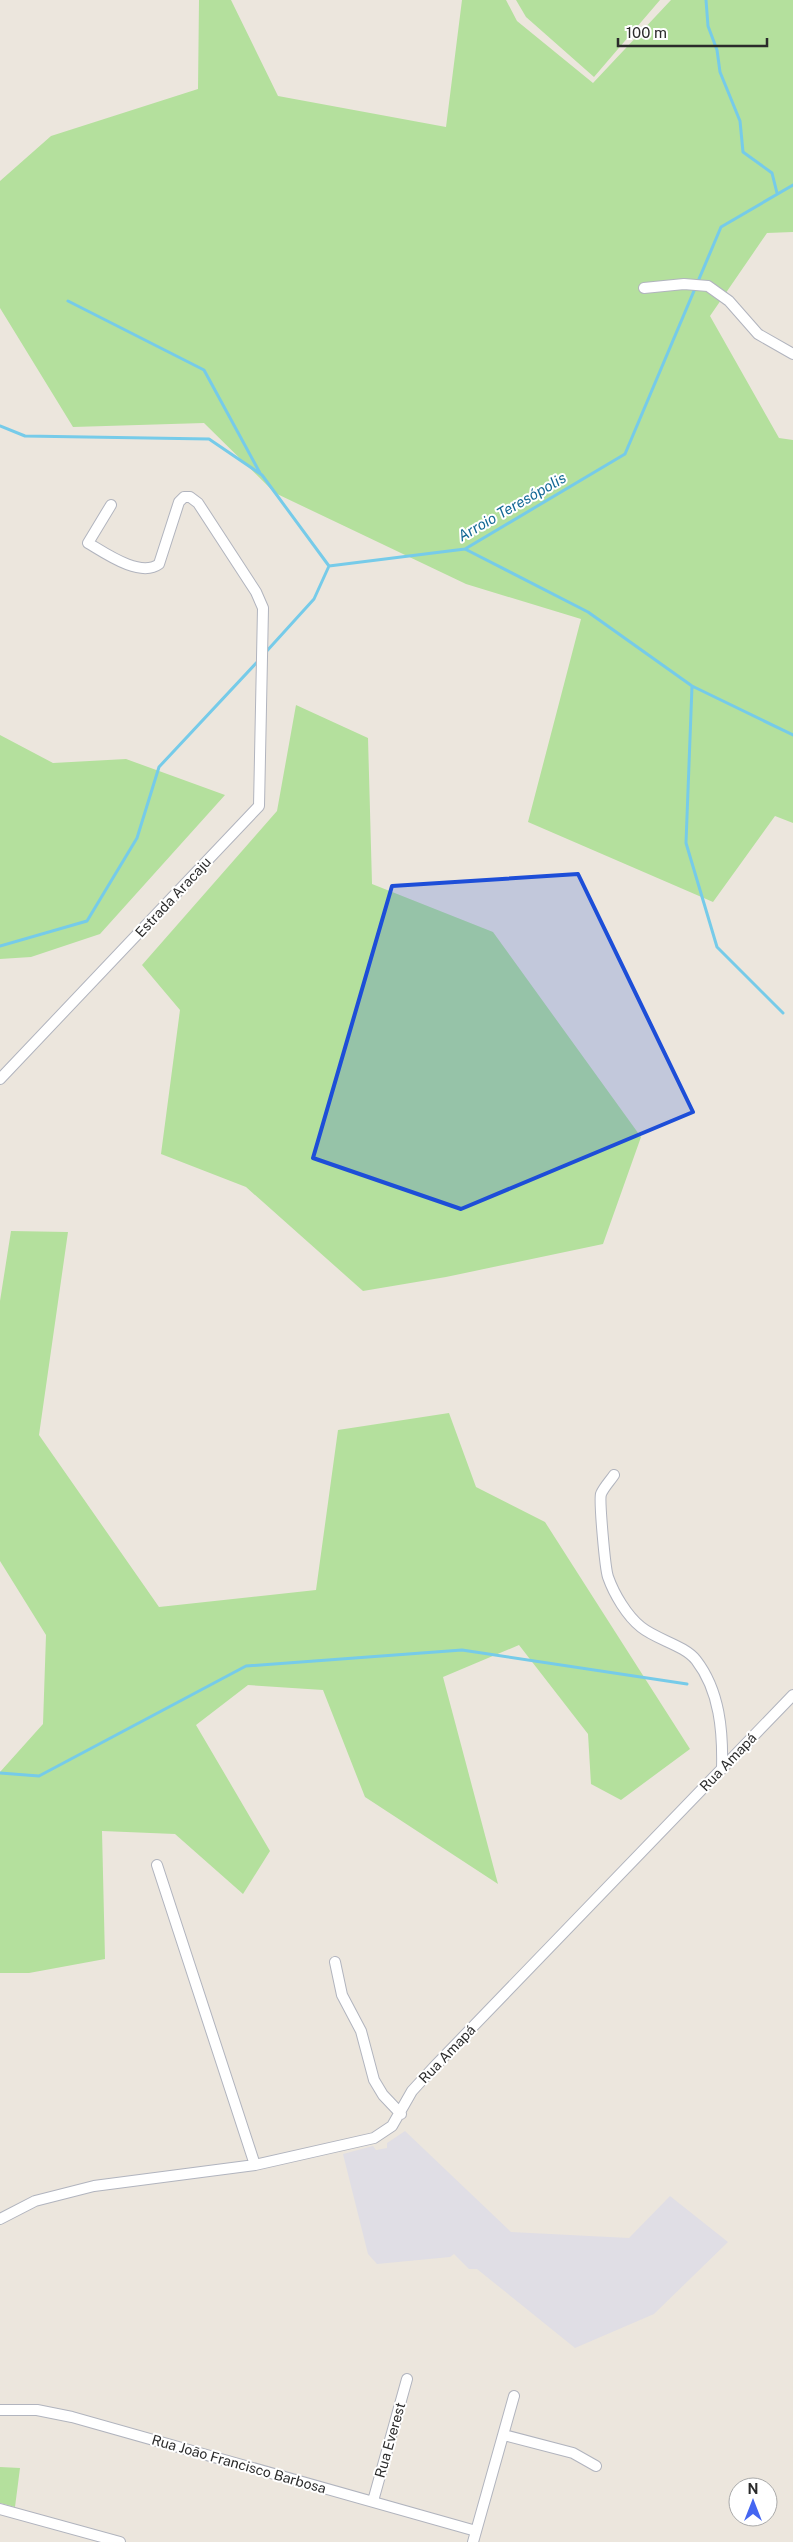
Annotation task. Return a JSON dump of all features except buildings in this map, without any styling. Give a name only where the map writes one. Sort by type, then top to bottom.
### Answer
[{"type":"street","points":[[644,288],[684,284],[708,286],[729,301],[758,334],[793,354]]},
{"type":"street","name":"Estrada Aracaju","points":[[0,1079],[259,806],[262,701],[260,681],[263,608],[256,592],[198,502],[190,497],[184,496],[179,502],[159,564],[154,568],[140,568],[112,558],[88,543],[111,505]]},
{"type":"street","points":[[614,1475],[601,1494],[600,1510],[607,1576],[623,1606],[640,1627],[694,1658],[706,1675],[719,1714],[722,1738],[722,1769]]},
{"type":"street","name":"Rua Amapá","points":[[0,2219],[35,2202],[94,2186],[255,2165],[374,2138],[392,2126],[401,2114],[412,2091],[434,2067],[793,1695]]},
{"type":"street","points":[[156,1865],[255,2165]]},
{"type":"street","points":[[335,1962],[342,1995],[361,2031],[374,2080],[383,2094],[401,2114]]},
{"type":"street","name":"Rua Everest","points":[[373,2501],[407,2379]]},
{"type":"street","points":[[473,2542],[514,2396]]},
{"type":"street","name":"Rua João Francisco Barbosa","points":[[0,2410],[36,2410],[72,2417],[476,2531]]},
{"type":"street","points":[[504,2435],[573,2453],[596,2466]]},
{"type":"street","points":[[0,2509],[120,2542]]},
{"type":"highlighted area","points":[[578,874],[693,1112],[461,1209],[313,1158],[392,886]]},
{"type":"shaded area","points":[[405,2131],[511,2232],[629,2238],[670,2196],[728,2242],[654,2314],[575,2348],[477,2269],[469,2269],[454,2254],[450,2257],[377,2264],[368,2254],[343,2154],[373,2146],[376,2150],[387,2148],[387,2143]]},
{"type":"green space","points":[[199,0],[231,0],[278,96],[446,127],[462,0],[506,0],[517,21],[593,83],[671,0],[793,0],[793,232],[767,233],[710,316],[779,438],[793,440],[793,823],[775,816],[713,902],[528,822],[581,619],[466,584],[275,493],[204,423],[73,427],[0,308],[0,181],[51,136],[198,89]]},
{"type":"green space","points":[[516,0],[660,0],[594,77],[526,17]]},
{"type":"green space","points":[[296,705],[368,738],[372,884],[493,932],[641,1137],[603,1244],[446,1277],[363,1291],[246,1187],[161,1154],[180,1010],[142,965],[277,811]]},
{"type":"green space","points":[[0,735],[53,763],[126,759],[225,795],[100,934],[31,957],[0,959]]},
{"type":"green space","points":[[11,1231],[68,1232],[39,1435],[159,1607],[316,1590],[338,1430],[449,1413],[476,1487],[545,1522],[690,1749],[621,1800],[591,1784],[588,1734],[519,1645],[443,1677],[498,1884],[365,1797],[323,1690],[248,1685],[196,1725],[270,1851],[243,1894],[175,1834],[102,1831],[105,1959],[29,1973],[0,1973],[0,1772],[43,1724],[46,1635],[0,1561],[0,1301]]},
{"type":"green space","points":[[0,2467],[20,2468],[15,2507],[0,2503]]},
{"type":"waterway","points":[[706,0],[708,26],[717,50],[720,72],[740,121],[743,152],[772,173],[777,193]]},
{"type":"waterway","name":"Arroio Teresópolis","points":[[265,653],[314,599],[329,566],[465,549],[625,454],[721,227],[793,185]]},
{"type":"waterway","points":[[68,301],[204,370],[260,473]]},
{"type":"waterway","points":[[0,426],[25,436],[209,439],[262,475],[329,566]]},
{"type":"waterway","points":[[465,549],[588,612],[692,686],[793,735]]},
{"type":"waterway","name":"Arroio Teresópolis","points":[[0,946],[87,921],[137,838],[159,767],[259,660]]},
{"type":"waterway","points":[[692,686],[686,843],[717,947],[783,1013]]},
{"type":"waterway","points":[[0,1773],[39,1776],[246,1666],[462,1650],[687,1684]]}]
